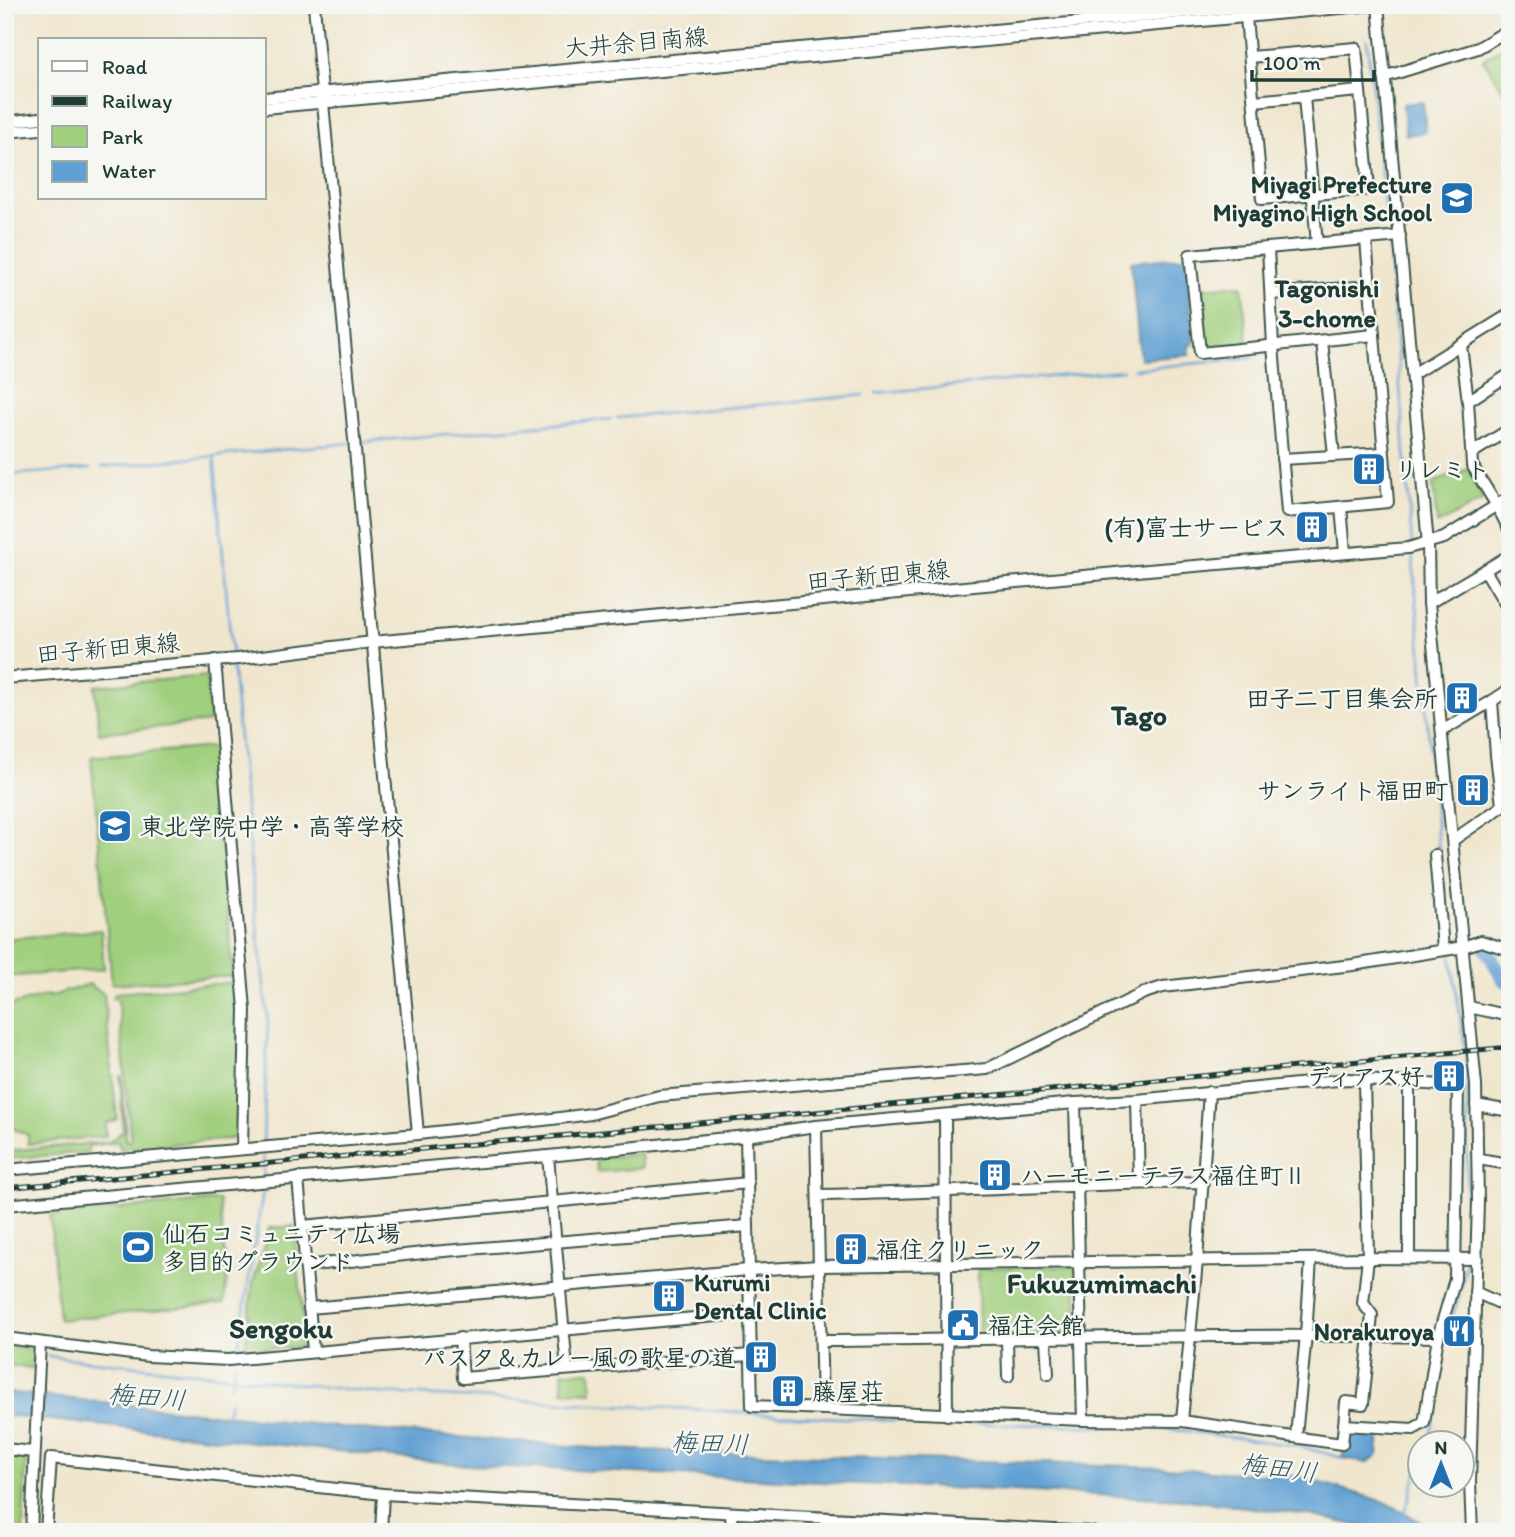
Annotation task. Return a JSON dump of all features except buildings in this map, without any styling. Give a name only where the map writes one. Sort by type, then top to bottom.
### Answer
[{"type":"street","points":[[314,5],[418,1133]]},
{"type":"street","points":[[1096,5],[1097,20]]},
{"type":"street","name":"大井余目南線","points":[[266,98],[323,98],[1097,20],[1245,10],[1263,5]]},
{"type":"street","points":[[266,108],[323,98],[1245,10],[1376,5],[1413,374],[1418,546],[1429,603],[1453,840],[1451,948]]},
{"type":"street","points":[[1245,10],[1262,199],[1368,189],[1356,48],[1250,57]]},
{"type":"street","points":[[1384,77],[1478,48],[1510,29]]},
{"type":"street","points":[[1254,102],[1359,91]]},
{"type":"street","points":[[1304,97],[1317,244]]},
{"type":"street","points":[[5,121],[38,118]]},
{"type":"street","points":[[5,132],[38,128]]},
{"type":"street","points":[[1374,335],[1200,353],[1190,255],[1400,236]]},
{"type":"street","points":[[1268,248],[1287,512],[1388,502],[1366,240]]},
{"type":"street","points":[[1271,295],[1371,286]]},
{"type":"street","points":[[1413,374],[1510,314]]},
{"type":"street","points":[[1322,341],[1334,455]]},
{"type":"street","points":[[1461,346],[1472,465],[1510,531]]},
{"type":"street","points":[[1468,401],[1510,374]]},
{"type":"street","points":[[1472,453],[1510,429]]},
{"type":"street","points":[[1282,459],[1383,453]]},
{"type":"street","name":"田子新田東線","points":[[5,678],[226,660],[372,642],[1418,546],[1444,538],[1510,498]]},
{"type":"street","points":[[1341,507],[1345,552]]},
{"type":"street","points":[[1429,603],[1510,555]]},
{"type":"street","points":[[1485,570],[1510,612]]},
{"type":"street","points":[[226,660],[245,1009],[242,1148]]},
{"type":"street","points":[[1442,730],[1510,689]]},
{"type":"street","points":[[1453,840],[1506,803],[1496,755],[1492,701]]},
{"type":"street","points":[[1496,755],[1510,746]]},
{"type":"street","points":[[1344,1425],[1413,1429],[1424,1423],[1438,1337],[1455,1279],[1466,1259],[1478,1159],[1469,1007],[1451,948],[1436,855]]},
{"type":"street","points":[[5,1170],[418,1133],[591,1114],[659,1096],[987,1069],[1144,993],[1163,987],[1353,965],[1481,941],[1510,950]]},
{"type":"street","points":[[1469,1007],[1510,1016]]},
{"type":"street","points":[[746,1136],[752,1406],[1083,1420],[1182,1421],[1342,1444],[1346,1402],[1363,1404],[1371,1336],[1372,1315],[1363,1303],[1368,1258],[1364,1079]]},
{"type":"street","points":[[5,1205],[548,1156],[746,1136],[816,1126],[1364,1079],[1458,1086],[1466,1259],[1475,1292],[1470,1482],[1472,1532]]},
{"type":"street","points":[[1409,1082],[1409,1258]]},
{"type":"street","points":[[1182,1421],[1209,1092]]},
{"type":"street","points":[[1137,1100],[1139,1183]]},
{"type":"street","points":[[1075,1103],[1083,1420]]},
{"type":"street","points":[[1476,1105],[1510,1111]]},
{"type":"street","points":[[945,1115],[947,1415]]},
{"type":"street","points":[[816,1126],[822,1409]]},
{"type":"street","points":[[548,1156],[567,1369]]},
{"type":"street","points":[[1478,1159],[1510,1164]]},
{"type":"street","points":[[298,1178],[313,1351]]},
{"type":"street","points":[[818,1195],[946,1193],[1077,1185],[1202,1182]]},
{"type":"street","points":[[303,1226],[748,1183]]},
{"type":"street","points":[[305,1266],[748,1226]]},
{"type":"street","points":[[1296,1436],[1311,1259]]},
{"type":"street","points":[[309,1308],[820,1266],[1081,1261],[1466,1259]]},
{"type":"street","points":[[1475,1292],[1510,1308]]},
{"type":"street","points":[[5,1338],[148,1356],[228,1360],[750,1313]]},
{"type":"street","points":[[821,1341],[1046,1340],[1191,1335],[1438,1337]]},
{"type":"street","points":[[460,1338],[463,1378],[750,1355]]},
{"type":"street","points":[[1007,1340],[1008,1376]]},
{"type":"street","points":[[1046,1340],[1048,1374]]},
{"type":"street","points":[[31,1532],[40,1343]]},
{"type":"street","points":[[5,1449],[33,1452]]},
{"type":"street","points":[[46,1532],[51,1458],[383,1494],[1092,1532]]},
{"type":"street","points":[[382,1532],[383,1494]]},
{"type":"street","points":[[731,1513],[732,1532]]},
{"type":"green space","points":[[1510,43],[1510,89],[1504,92],[1483,59]]},
{"type":"green space","points":[[1242,285],[1248,343],[1211,347],[1205,341],[1201,288]]},
{"type":"green space","points":[[1469,468],[1483,500],[1437,525],[1433,483]]},
{"type":"green space","points":[[206,676],[210,722],[99,733],[95,686]]},
{"type":"green space","points":[[214,747],[233,976],[112,984],[91,757]]},
{"type":"green space","points":[[101,930],[104,969],[5,977],[5,939]]},
{"type":"green space","points":[[237,982],[237,1138],[120,1149],[119,1142],[88,1146],[88,1152],[5,1159],[5,1151],[109,1142],[123,1131],[120,1076],[126,1141],[131,1141],[118,999],[112,998],[115,993]]},
{"type":"green space","points":[[89,984],[104,994],[117,1119],[105,1124],[106,1136],[28,1144],[28,1135],[5,1125],[5,1007]]},
{"type":"green space","points":[[641,1154],[642,1168],[597,1172],[595,1158]]},
{"type":"green space","name":"仙石コミュニティ広場 多目的グラウンド","points":[[219,1200],[227,1279],[224,1303],[59,1320],[50,1215]]},
{"type":"green space","points":[[294,1226],[306,1347],[245,1349],[253,1283],[269,1228]]},
{"type":"green space","points":[[1076,1266],[1078,1336],[979,1339],[978,1268]]},
{"type":"green space","points":[[5,1345],[33,1349],[33,1368],[5,1365]]},
{"type":"green space","points":[[591,1371],[592,1392],[563,1391],[562,1372]]},
{"type":"green space","points":[[5,1453],[26,1455],[23,1532],[5,1532]]},
{"type":"water","points":[[1423,102],[1426,132],[1406,135],[1403,104]]},
{"type":"water","points":[[1186,257],[1194,344],[1189,345],[1190,355],[1140,359],[1131,262]]},
{"type":"water","points":[[5,1392],[360,1429],[604,1449],[1133,1466],[1302,1477],[1385,1502],[1425,1524],[1432,1532],[1374,1532],[1365,1527],[1309,1515],[1181,1499],[466,1465],[5,1415]]},
{"type":"water","points":[[1346,1431],[1380,1434],[1378,1455],[1367,1463],[1343,1458]]},
{"type":"waterway","points":[[1367,39],[1386,222]]},
{"type":"waterway","points":[[1389,243],[1412,544]]},
{"type":"waterway","points":[[1134,369],[1253,358]]},
{"type":"waterway","points":[[876,393],[1123,370]]},
{"type":"waterway","points":[[617,418],[864,395]]},
{"type":"waterway","points":[[362,442],[611,419]]},
{"type":"waterway","points":[[102,467],[350,443]]},
{"type":"waterway","points":[[214,456],[232,655]]},
{"type":"waterway","points":[[5,475],[90,469]]},
{"type":"waterway","points":[[1412,550],[1439,854]]},
{"type":"waterway","points":[[232,662],[268,1021],[263,1143]]},
{"type":"waterway","points":[[1445,909],[1449,944]]},
{"type":"waterway","points":[[1485,947],[1504,980],[1510,982]]},
{"type":"waterway","points":[[1450,951],[1468,1066],[1466,1254]]},
{"type":"waterway","points":[[263,1150],[264,1178]]},
{"type":"waterway","points":[[237,1354],[264,1185]]},
{"type":"waterway","points":[[1432,1428],[1442,1354],[1466,1261]]},
{"type":"waterway","name":"梅田川","points":[[48,1356],[379,1393],[774,1415],[1161,1428],[1298,1446],[1343,1458]]},
{"type":"waterway","points":[[231,1386],[235,1364]]},
{"type":"waterway","points":[[226,1419],[230,1401]]},
{"type":"waterway","points":[[1404,1516],[1409,1498]]},
{"type":"railway","points":[[5,1188],[1510,1047]]},
{"type":"place","name":"Miyagi Prefecture Miyagino High School","points":[[1457,198]]},
{"type":"place","name":"リレミト","points":[[1369,469]]},
{"type":"place","name":"(有)富士サービス","points":[[1312,527]]},
{"type":"place","name":"田子二丁目集会所","points":[[1462,698]]},
{"type":"place","name":"サンライト福田町","points":[[1473,790]]},
{"type":"place","name":"東北学院中学・高等学校","points":[[115,826]]},
{"type":"place","name":"ディアス好","points":[[1449,1076]]},
{"type":"place","name":"ハーモニーテラス福住町Ⅱ","points":[[995,1175]]},
{"type":"place","name":"仙石コミュニティ広場 多目的グラウンド","points":[[138,1247]]},
{"type":"place","name":"福住クリニック","points":[[851,1249]]},
{"type":"place","name":"Kurumi Dental Clinic","points":[[669,1296]]},
{"type":"place","name":"福住会館","points":[[963,1325]]},
{"type":"place","name":"Norakuroya","points":[[1459,1331]]},
{"type":"place","name":"パスタ＆カレー風の歌星の道","points":[[761,1357]]},
{"type":"place","name":"藤屋荘","points":[[788,1391]]},
{"type":"district","name":"Tagonishi 3-chome","points":[[1327,303]]},
{"type":"district","name":"Tago","points":[[1139,715]]},
{"type":"district","name":"Fukuzumimachi","points":[[1102,1283]]},
{"type":"district","name":"Sengoku","points":[[281,1328]]}]
